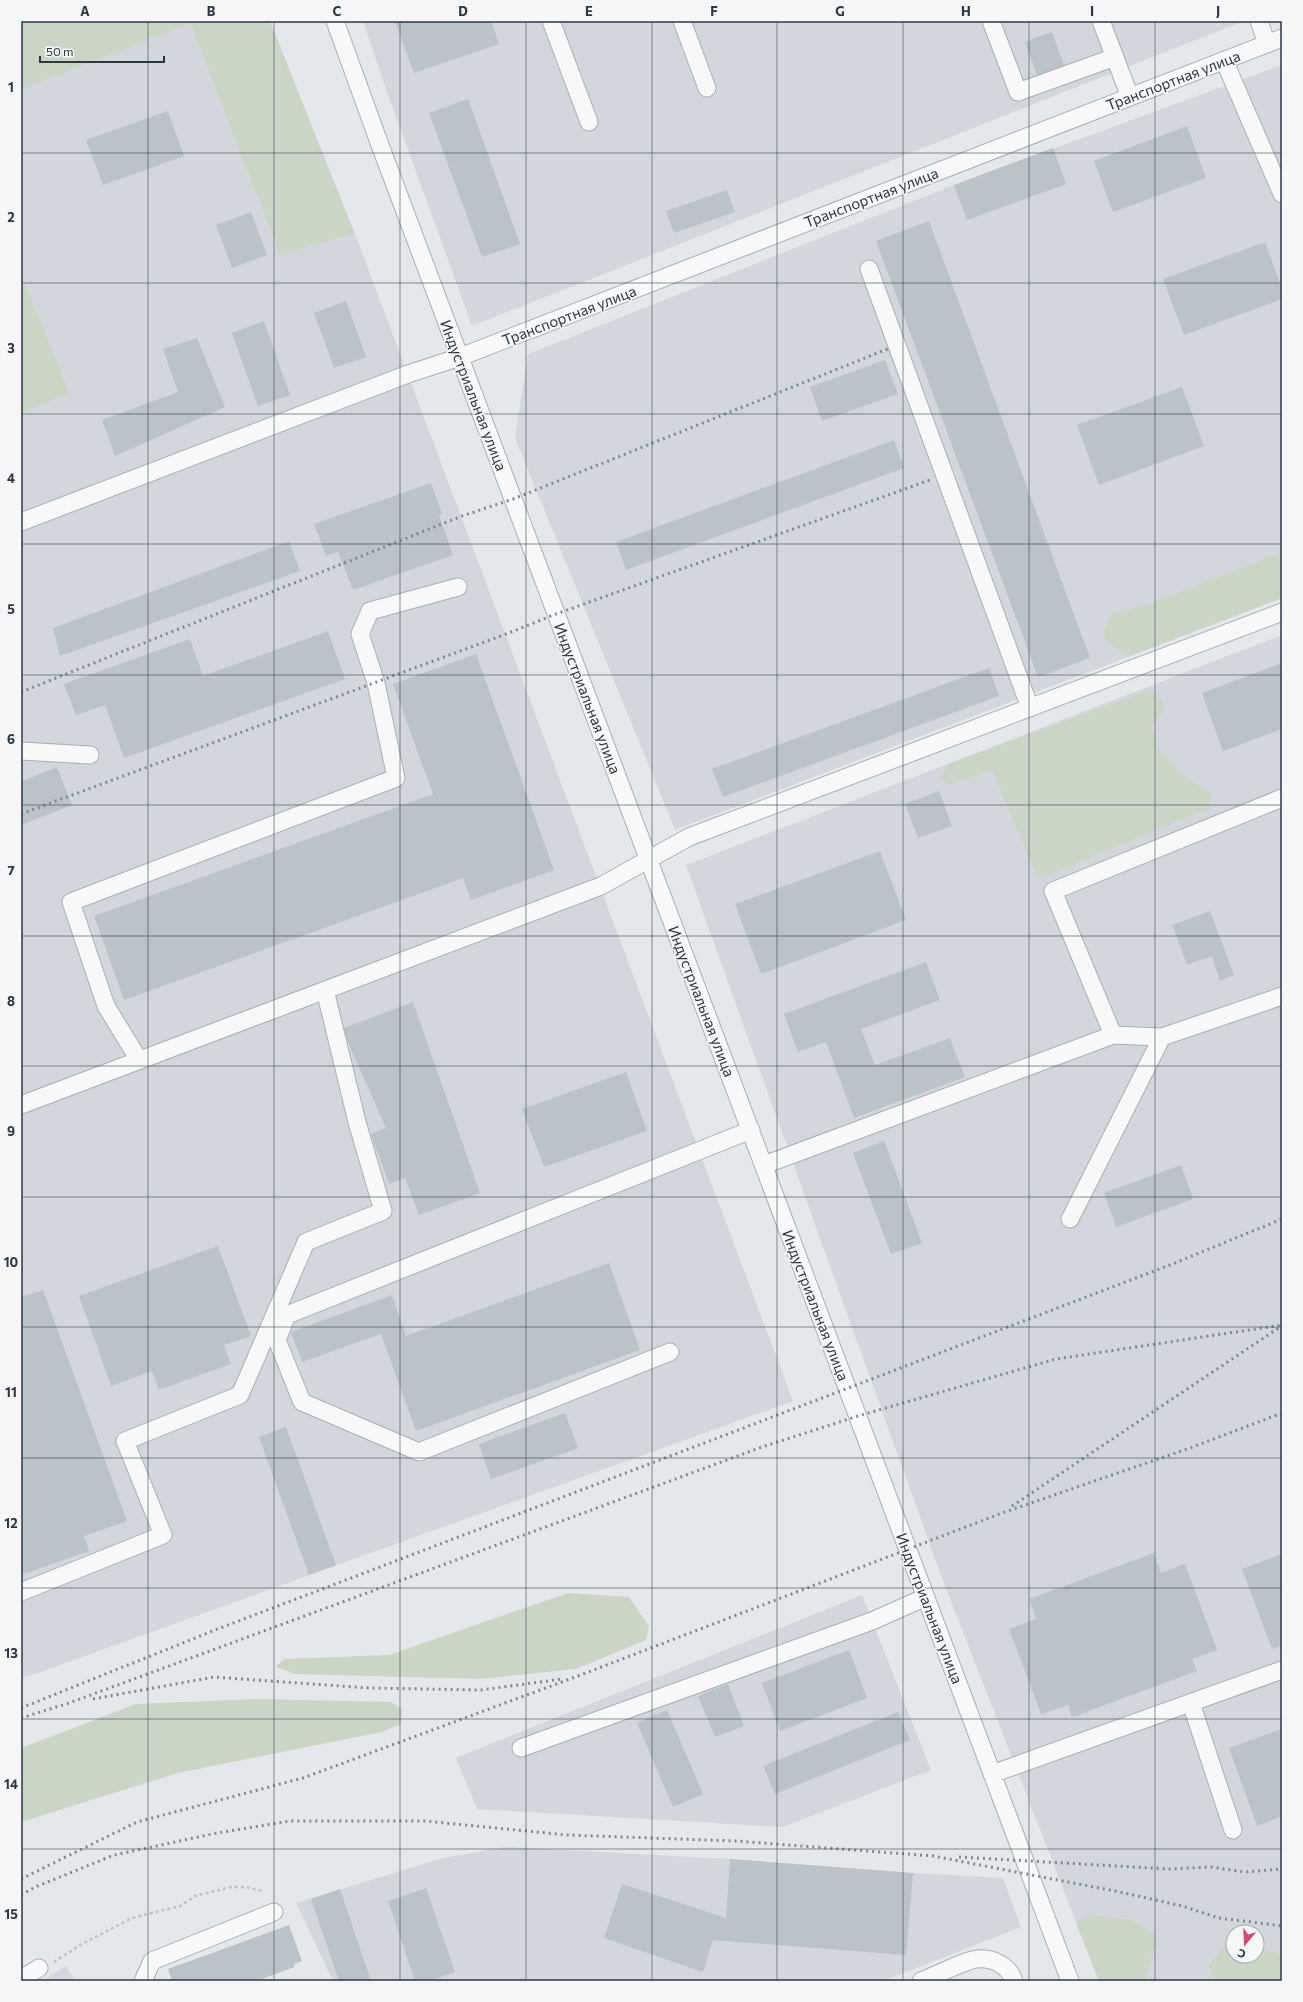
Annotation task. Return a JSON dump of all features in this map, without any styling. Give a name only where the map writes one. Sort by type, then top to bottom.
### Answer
[{"type":"street","name":"Индустриальная улица","points":[[335,21],[1070,1981]]},
{"type":"street","points":[[551,21],[589,122]]},
{"type":"street","points":[[682,21],[707,88]]},
{"type":"street","points":[[991,21],[1018,92],[1115,57]]},
{"type":"street","points":[[1101,21],[1130,96]]},
{"type":"street","points":[[1259,21],[1274,41]]},
{"type":"street","name":"Транспортная улица","points":[[21,522],[401,377],[460,357],[1274,41]]},
{"type":"street","points":[[1224,60],[1282,194]]},
{"type":"street","points":[[869,269],[1030,708]]},
{"type":"street","points":[[139,1060],[106,1006],[71,902],[396,778],[376,682],[360,634],[370,611],[458,587]]},
{"type":"street","points":[[21,1105],[601,886],[689,837],[1282,612]]},
{"type":"street","points":[[21,751],[90,755]]},
{"type":"street","points":[[1113,1035],[1054,891],[1282,798]]},
{"type":"street","points":[[21,1592],[163,1535],[125,1441],[240,1395],[306,1242],[383,1211],[357,1122],[325,990]]},
{"type":"street","points":[[764,1165],[1113,1035],[1162,1037],[1282,996]]},
{"type":"street","points":[[1070,1219],[1162,1037]]},
{"type":"street","points":[[670,1352],[419,1452],[302,1402],[277,1340],[287,1315],[750,1130]]},
{"type":"street","points":[[521,1748],[872,1621],[926,1597]]},
{"type":"street","points":[[992,1774],[1282,1670]]},
{"type":"street","points":[[1191,1703],[1233,1830]]},
{"type":"street","points":[[143,1981],[152,1961],[274,1912]]},
{"type":"street","points":[[921,1981],[977,1959],[998,1962],[1011,1972],[1014,1981]]},
{"type":"street","points":[[21,1979],[39,1968]]},
{"type":"path","points":[[39,1968],[61,1958],[82,1944],[132,1918],[180,1906],[195,1896],[231,1887],[245,1887],[262,1891]]},
{"type":"shaded area","points":[[363,21],[1244,21],[472,326]]},
{"type":"shaded area","points":[[190,24],[280,255],[355,234],[793,1401],[21,1679],[21,414],[70,393],[21,274],[21,90]]},
{"type":"shaded area","points":[[1282,65],[1282,598],[675,830],[515,438],[528,354],[954,185]]},
{"type":"shaded area","points":[[1282,635],[1282,1981],[1099,1981],[942,1578],[686,865]]},
{"type":"shaded area","points":[[862,1595],[931,1770],[783,1827],[477,1809],[456,1758]]},
{"type":"shaded area","points":[[506,1847],[730,1859],[913,1873],[1003,1878],[1021,1927],[883,1981],[333,1981],[296,1903],[443,1858]]},
{"type":"shaded area","points":[[66,1966],[75,1981],[42,1981]]},
{"type":"green space","points":[[21,21],[270,21],[355,234],[280,255],[190,24],[21,90]]},
{"type":"green space","points":[[21,274],[70,393],[21,414]]},
{"type":"green space","points":[[1282,552],[1282,598],[1128,657],[1103,637],[1109,616],[1160,600]]},
{"type":"green space","points":[[1151,690],[1166,705],[1152,728],[1157,748],[1186,778],[1211,793],[1210,808],[1038,879],[992,770],[948,785],[941,778],[948,764]]},
{"type":"green space","points":[[568,1593],[629,1597],[649,1626],[646,1640],[576,1669],[480,1679],[295,1674],[276,1667],[284,1659],[389,1655]]},
{"type":"green space","points":[[257,1699],[391,1702],[402,1709],[401,1724],[382,1732],[178,1773],[21,1822],[21,1748],[136,1704]]},
{"type":"green space","points":[[1089,1915],[1133,1920],[1157,1937],[1146,1981],[1099,1981],[1076,1923]]},
{"type":"green space","points":[[1225,1946],[1225,1964],[1265,1964],[1265,1951],[1282,1954],[1282,1981],[1215,1981],[1209,1965]]},
{"type":"building","points":[[395,21],[491,21],[499,44],[414,73]]},
{"type":"building","points":[[1052,32],[1064,65],[1037,75],[1025,42]]},
{"type":"building","points":[[468,99],[520,244],[482,257],[429,113]]},
{"type":"building","points":[[168,111],[184,156],[103,185],[86,140]]},
{"type":"building","points":[[1187,126],[1206,178],[1113,212],[1094,161]]},
{"type":"building","points":[[1053,148],[1066,184],[967,220],[954,185]]},
{"type":"building","points":[[727,190],[735,212],[674,233],[666,211]]},
{"type":"building","points":[[251,212],[267,255],[232,268],[216,225]]},
{"type":"building","points":[[929,221],[1090,658],[1038,677],[876,241]]},
{"type":"building","points":[[1265,242],[1282,289],[1282,299],[1184,335],[1163,279]]},
{"type":"building","points":[[346,301],[366,357],[334,368],[314,313]]},
{"type":"building","points":[[264,321],[290,395],[258,406],[232,333]]},
{"type":"building","points":[[197,338],[225,407],[115,456],[102,420],[178,392],[163,349]]},
{"type":"building","points":[[885,360],[898,394],[822,421],[810,387]]},
{"type":"building","points":[[1182,387],[1204,446],[1099,485],[1077,425]]},
{"type":"building","points":[[894,440],[904,468],[626,570],[616,542]]},
{"type":"building","points":[[431,483],[442,514],[439,515],[453,555],[353,590],[338,552],[326,556],[314,524]]},
{"type":"building","points":[[289,541],[300,571],[60,656],[53,628]]},
{"type":"building","points":[[328,631],[345,679],[124,758],[105,705],[76,715],[64,684],[190,639],[203,676]]},
{"type":"building","points":[[476,654],[554,870],[471,900],[463,878],[124,1000],[94,916],[433,794],[393,684]]},
{"type":"building","points":[[1282,663],[1282,729],[1223,751],[1202,693]]},
{"type":"building","points":[[989,668],[999,696],[723,797],[712,769]]},
{"type":"building","points":[[57,767],[72,805],[21,825],[21,782]]},
{"type":"building","points":[[939,791],[952,826],[918,838],[905,804]]},
{"type":"building","points":[[880,851],[906,920],[761,974],[735,904]]},
{"type":"building","points":[[1210,911],[1234,975],[1220,981],[1212,956],[1187,965],[1172,925]]},
{"type":"building","points":[[926,962],[940,1000],[861,1029],[875,1065],[950,1038],[965,1077],[854,1118],[826,1042],[798,1052],[784,1014]]},
{"type":"building","points":[[413,1002],[480,1193],[419,1215],[405,1178],[389,1184],[371,1134],[386,1128],[347,1040],[344,1028]]},
{"type":"building","points":[[626,1072],[647,1131],[544,1167],[522,1109]]},
{"type":"building","points":[[884,1141],[922,1243],[891,1254],[853,1153]]},
{"type":"building","points":[[1181,1165],[1193,1199],[1116,1227],[1104,1193]]},
{"type":"building","points":[[218,1246],[251,1336],[224,1345],[231,1364],[159,1390],[152,1371],[111,1386],[79,1296]]},
{"type":"building","points":[[609,1263],[640,1350],[416,1431],[381,1334],[302,1362],[291,1332],[392,1295],[406,1336]]},
{"type":"building","points":[[43,1290],[127,1521],[84,1536],[89,1551],[21,1575],[21,1297]]},
{"type":"building","points":[[565,1413],[578,1448],[491,1479],[479,1444]]},
{"type":"building","points":[[286,1427],[336,1565],[309,1575],[259,1437]]},
{"type":"building","points":[[1154,1553],[1161,1573],[1185,1564],[1217,1650],[1192,1659],[1197,1671],[1072,1717],[1068,1705],[1041,1714],[1009,1629],[1036,1619],[1029,1599]]},
{"type":"building","points":[[1282,1554],[1282,1645],[1272,1649],[1242,1569]]},
{"type":"building","points":[[849,1650],[867,1698],[780,1731],[762,1683]]},
{"type":"building","points":[[728,1684],[744,1726],[715,1737],[698,1696]]},
{"type":"building","points":[[667,1710],[703,1794],[673,1807],[637,1723]]},
{"type":"building","points":[[898,1712],[910,1740],[775,1794],[763,1766]]},
{"type":"building","points":[[1282,1729],[1282,1816],[1257,1826],[1229,1748]]},
{"type":"building","points":[[730,1859],[913,1873],[906,1955],[713,1940],[703,1972],[604,1938],[622,1884],[726,1918]]},
{"type":"building","points":[[426,1888],[455,1972],[429,1981],[415,1981],[388,1901]]},
{"type":"building","points":[[340,1889],[371,1981],[339,1981],[311,1899]]},
{"type":"building","points":[[289,1925],[302,1961],[294,1964],[295,1967],[256,1981],[172,1981],[168,1969]]},
{"type":"railway","points":[[21,692],[462,516],[513,499],[890,348]]},
{"type":"railway","points":[[21,814],[506,634],[556,614],[930,480]]},
{"type":"railway","points":[[21,1708],[215,1630],[1170,1265],[1282,1219]]},
{"type":"railway","points":[[21,1718],[69,1703],[762,1447],[858,1416],[1056,1359],[1282,1325]]},
{"type":"railway","points":[[1012,1506],[1280,1327]]},
{"type":"railway","points":[[21,1879],[137,1822],[303,1778],[578,1676],[1002,1513],[1190,1448],[1282,1413]]},
{"type":"railway","points":[[93,1699],[214,1677],[369,1688],[481,1690],[562,1679]]},
{"type":"railway","points":[[21,1895],[35,1887],[114,1855],[217,1833],[290,1821],[425,1821],[567,1835],[736,1841],[933,1856],[1120,1892],[1182,1906],[1219,1918],[1282,1926]]},
{"type":"railway","points":[[959,1857],[1169,1869],[1211,1867],[1245,1872],[1282,1869]]}]
